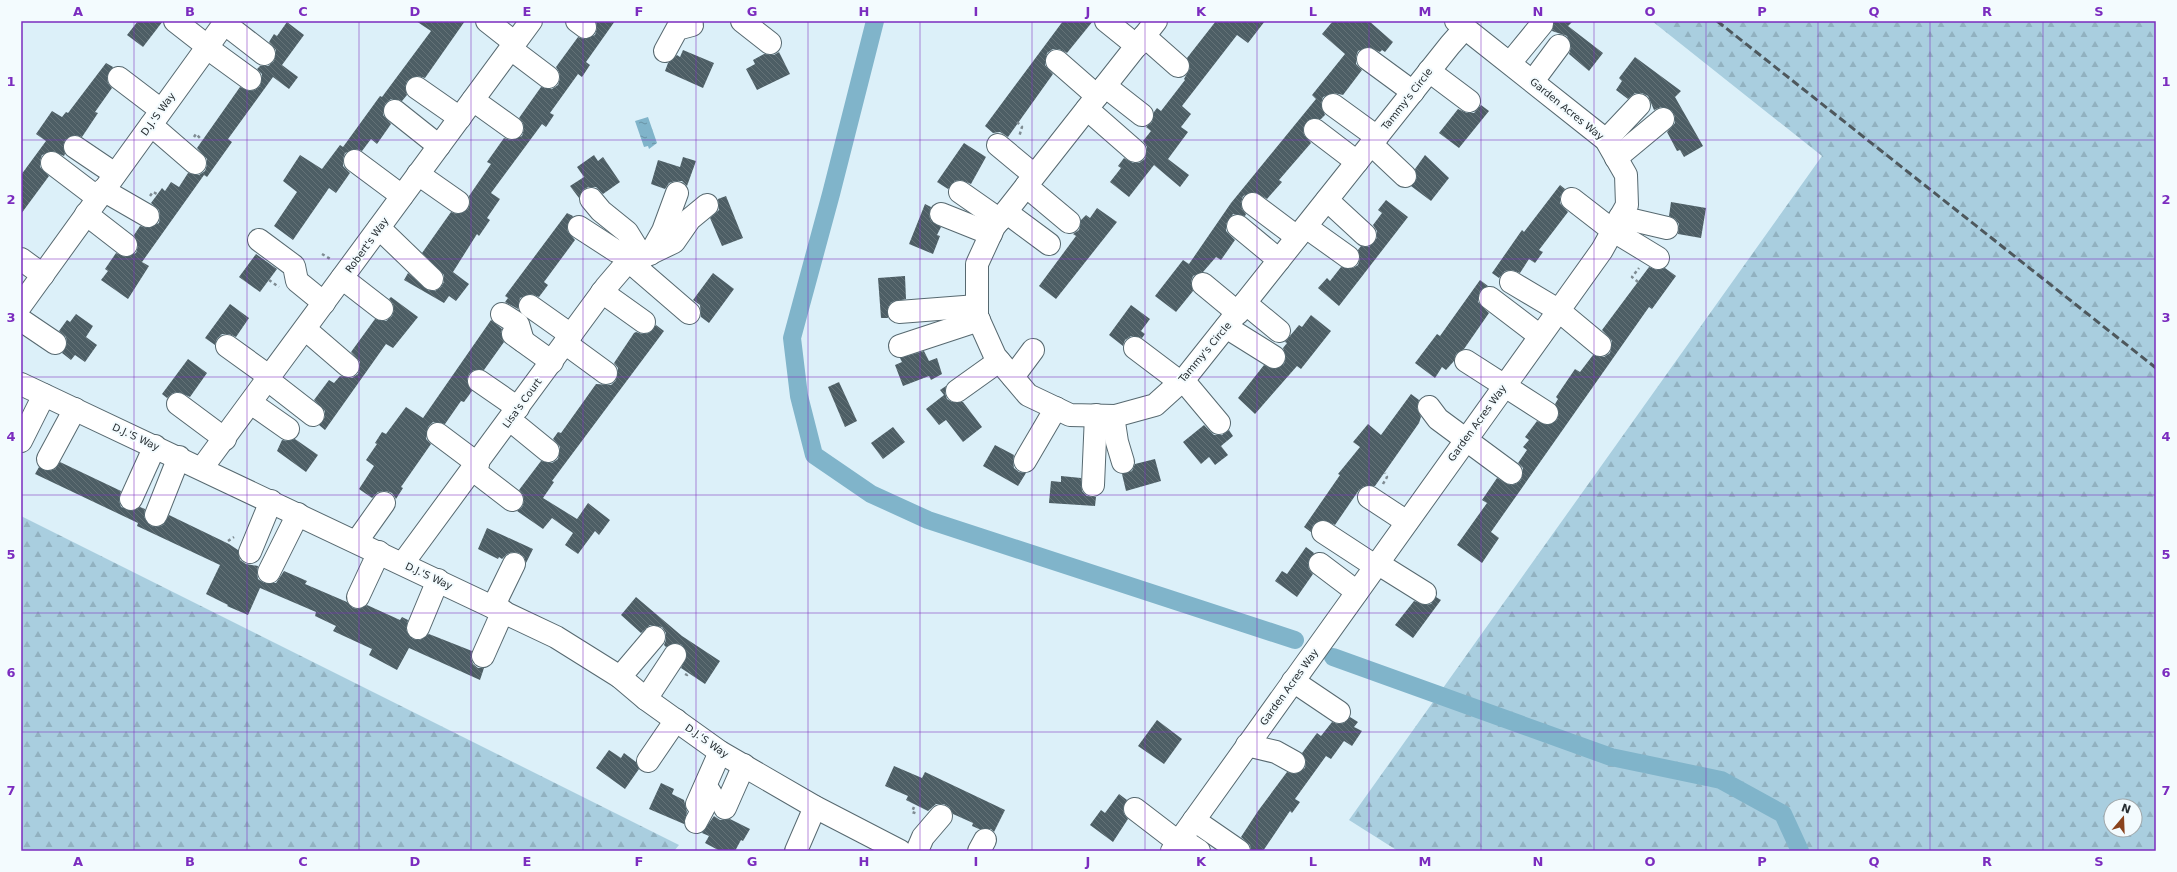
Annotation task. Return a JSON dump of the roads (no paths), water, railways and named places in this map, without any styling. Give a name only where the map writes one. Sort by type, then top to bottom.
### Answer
[{"type":"street","points":[[175,21],[250,79]]},
{"type":"street","points":[[487,21],[548,77]]},
{"type":"street","name":"Robert's Way","points":[[202,468],[531,21]]},
{"type":"street","points":[[742,21],[770,43]]},
{"type":"street","points":[[1106,21],[1149,29],[1178,66]]},
{"type":"street","points":[[225,22],[264,54]]},
{"type":"street","name":"D.J.'S Way","points":[[21,305],[225,22]]},
{"type":"street","points":[[674,51],[692,23]]},
{"type":"street","points":[[1510,63],[1542,24]]},
{"type":"street","name":"Tammy's Circle","points":[[1149,29],[999,222],[977,264],[978,313],[999,361],[1028,396],[1070,415],[1104,416],[1155,405],[1181,381],[1302,232],[1429,71],[1461,25]]},
{"type":"street","name":"Garden Acres Way","points":[[1177,844],[1602,250],[1627,205],[1626,175],[1611,149],[1533,81],[1461,25]]},
{"type":"street","points":[[1533,81],[1559,46]]},
{"type":"street","points":[[1368,59],[1412,92]]},
{"type":"street","points":[[1057,61],[1096,97],[1135,151]]},
{"type":"street","points":[[1429,71],[1469,101]]},
{"type":"street","points":[[119,78],[195,163]]},
{"type":"street","points":[[417,88],[460,118]]},
{"type":"street","points":[[1096,97],[1142,116]]},
{"type":"street","points":[[473,100],[512,128]]},
{"type":"street","points":[[1333,105],[1374,140],[1405,176]]},
{"type":"street","points":[[1611,149],[1638,105]]},
{"type":"street","points":[[395,111],[439,146]]},
{"type":"street","points":[[1611,149],[1663,119]]},
{"type":"street","points":[[1315,130],[1357,162]]},
{"type":"street","points":[[998,145],[1030,181],[1070,222]]},
{"type":"street","points":[[75,147],[101,194],[126,245]]},
{"type":"street","points":[[355,162],[402,196]]},
{"type":"street","points":[[52,163],[101,194],[148,216]]},
{"type":"street","points":[[418,174],[458,202]]},
{"type":"street","points":[[960,192],[999,222],[1049,244]]},
{"type":"street","points":[[640,259],[663,231],[677,193]]},
{"type":"street","points":[[591,199],[601,211],[627,232],[640,259],[689,312]]},
{"type":"street","points":[[1572,199],[1616,223],[1658,258]]},
{"type":"street","points":[[1327,200],[1365,235]]},
{"type":"street","points":[[1253,204],[1348,257]]},
{"type":"street","points":[[579,227],[616,251],[640,259],[674,242],[690,219],[707,205]]},
{"type":"street","points":[[941,214],[999,222]]},
{"type":"street","points":[[1616,223],[1666,228]]},
{"type":"street","points":[[1238,226],[1279,260]]},
{"type":"street","points":[[379,228],[432,278]]},
{"type":"street","points":[[259,240],[294,266],[297,281],[324,303]]},
{"type":"street","points":[[21,259],[43,275]]},
{"type":"street","name":"Lisa's Court","points":[[403,564],[602,292],[624,266],[640,259]]},
{"type":"street","points":[[342,278],[382,309]]},
{"type":"street","points":[[1512,282],[1558,310],[1600,345]]},
{"type":"street","points":[[1203,284],[1236,314],[1274,357]]},
{"type":"street","points":[[602,292],[644,322]]},
{"type":"street","points":[[1490,298],[1540,336]]},
{"type":"street","points":[[530,306],[606,373]]},
{"type":"street","points":[[899,312],[978,313]]},
{"type":"street","points":[[900,346],[978,313]]},
{"type":"street","points":[[502,314],[518,324],[518,337],[552,362]]},
{"type":"street","points":[[1236,314],[1279,331]]},
{"type":"street","points":[[21,320],[55,343]]},
{"type":"street","points":[[305,330],[348,366]]},
{"type":"street","points":[[227,346],[269,378],[313,415]]},
{"type":"street","points":[[1135,348],[1181,381],[1219,423]]},
{"type":"street","points":[[1013,378],[1034,350]]},
{"type":"street","points":[[958,391],[999,361]]},
{"type":"street","points":[[1466,361],[1503,387],[1547,413]]},
{"type":"street","points":[[478,381],[514,414],[548,451]]},
{"type":"street","name":"D.J.'S Way","points":[[21,384],[357,541],[556,637],[620,677],[646,699],[720,752],[815,807]]},
{"type":"street","points":[[21,441],[44,395]]},
{"type":"street","points":[[251,403],[288,429]]},
{"type":"street","points":[[178,404],[225,438]]},
{"type":"street","points":[[1429,407],[1438,419],[1511,474]]},
{"type":"street","points":[[1025,461],[1056,408]]},
{"type":"street","points":[[48,459],[75,409]]},
{"type":"street","points":[[1104,416],[1117,442],[1123,462]]},
{"type":"street","points":[[1093,485],[1104,416]]},
{"type":"street","points":[[438,434],[512,500]]},
{"type":"street","points":[[131,499],[155,446]]},
{"type":"street","points":[[156,515],[179,457]]},
{"type":"street","points":[[1369,497],[1406,522]]},
{"type":"street","points":[[250,552],[271,501]]},
{"type":"street","points":[[357,541],[384,503]]},
{"type":"street","points":[[269,572],[298,514]]},
{"type":"street","points":[[1323,532],[1425,593]]},
{"type":"street","points":[[358,597],[379,552]]},
{"type":"street","points":[[483,656],[514,564]]},
{"type":"street","points":[[1320,564],[1357,592]]},
{"type":"street","points":[[418,628],[438,580]]},
{"type":"street","points":[[620,677],[654,637]]},
{"type":"street","points":[[646,699],[675,655]]},
{"type":"street","points":[[1293,681],[1339,712]]},
{"type":"street","points":[[648,761],[676,720]]},
{"type":"street","points":[[1247,745],[1276,752],[1294,762]]},
{"type":"street","points":[[697,813],[706,784],[720,752]]},
{"type":"street","points":[[725,808],[744,765]]},
{"type":"street","points":[[796,851],[815,807],[892,849]]},
{"type":"street","points":[[1135,809],[1177,844],[1199,851]]},
{"type":"street","points":[[917,851],[923,837],[941,816]]},
{"type":"street","points":[[1194,820],[1239,851]]},
{"type":"water","points":[[648,117],[657,143],[649,149],[648,146],[644,147],[635,121]]},
{"type":"waterway","points":[[875,21],[831,194],[792,338],[799,396],[814,455],[871,494],[928,520],[1295,640]]},
{"type":"waterway","points":[[1333,657],[1611,757],[1721,780],[1783,814],[1800,851]]},
{"type":"railway","points":[[1717,21],[2156,368]]}]
